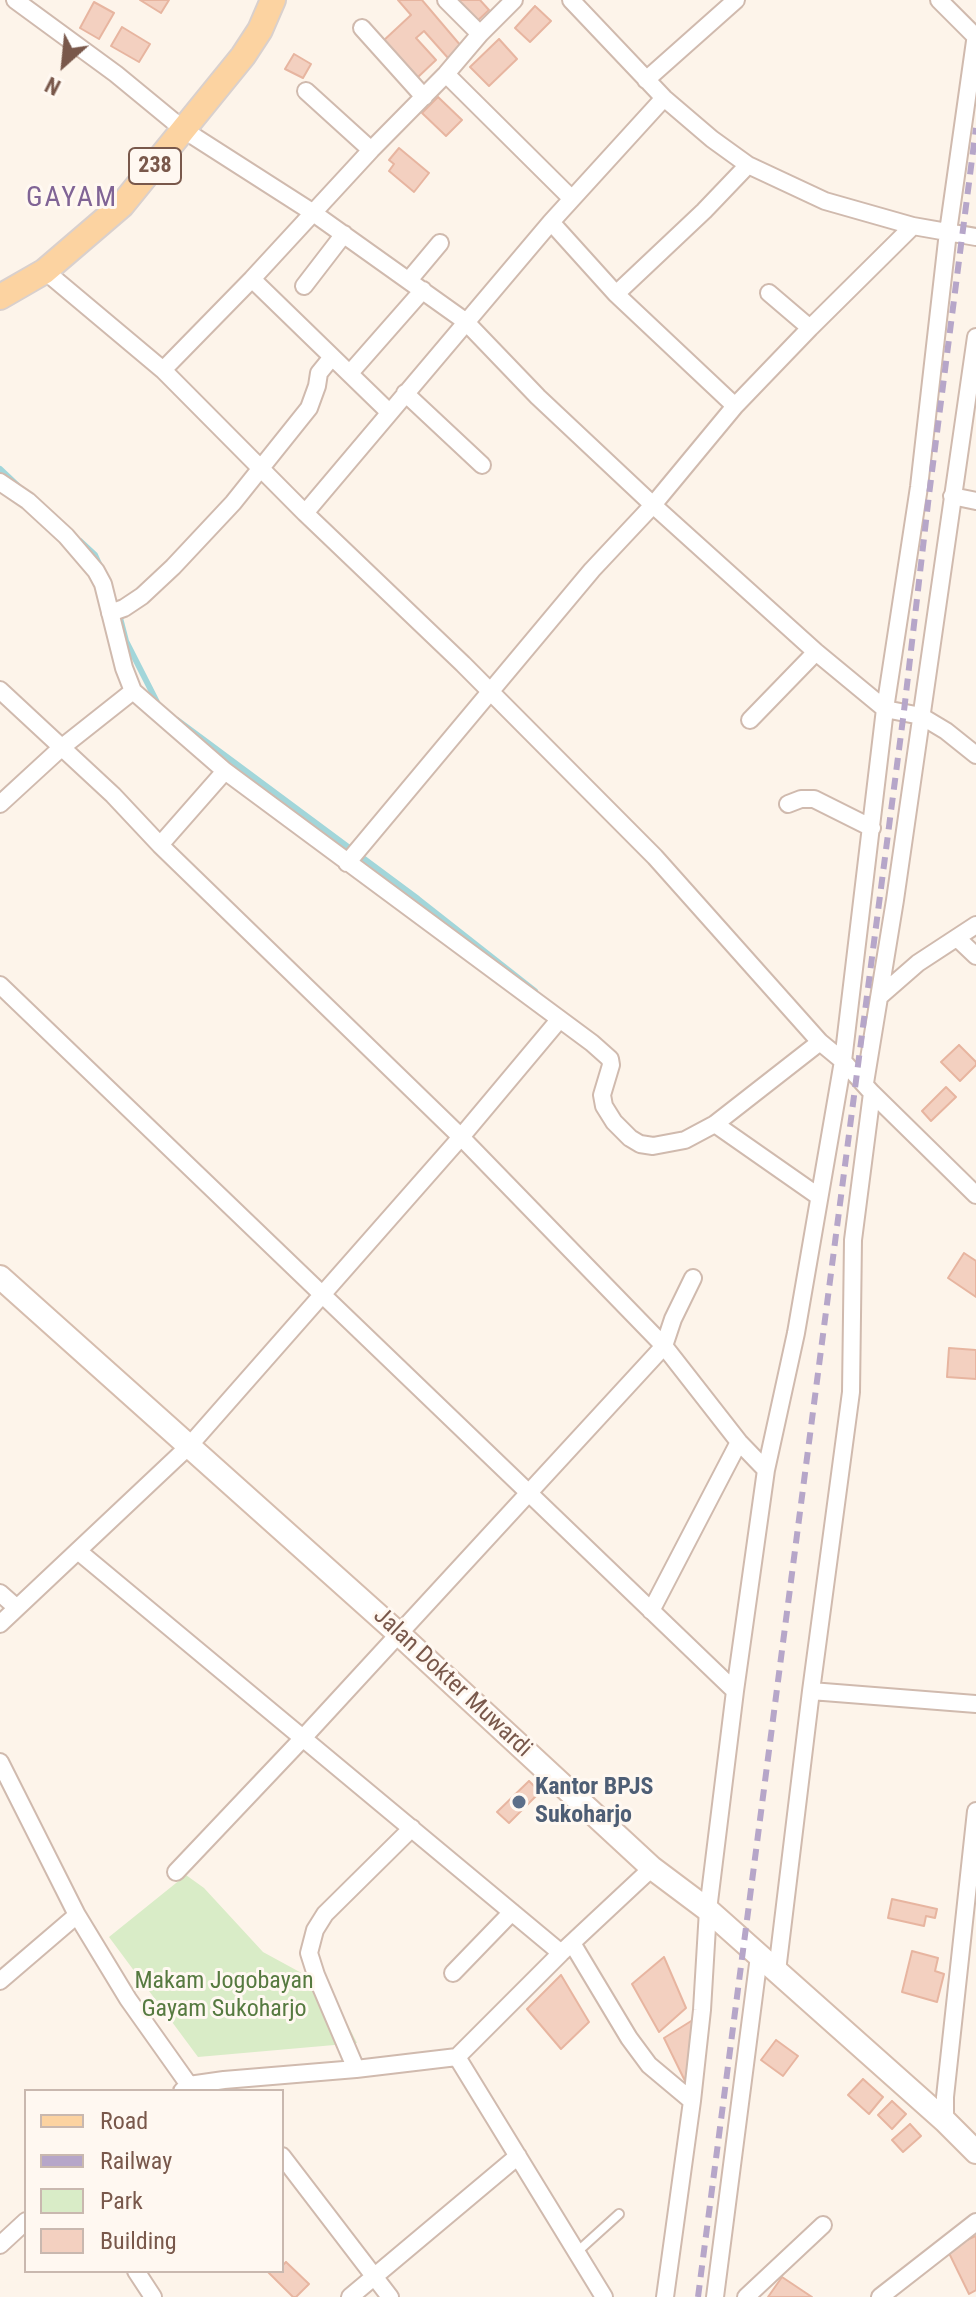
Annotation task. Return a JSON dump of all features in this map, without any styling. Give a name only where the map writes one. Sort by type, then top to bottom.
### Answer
[{"type":"main road","name":"238","points":[[0,297],[45,271],[122,205],[243,56],[260,30],[273,0]]},
{"type":"main road","name":"Jalan Dokter Muwardi","points":[[0,1277],[399,1634],[652,1868],[708,1910],[976,2152]]},
{"type":"street","points":[[15,0],[116,74],[184,130],[312,212],[465,321],[538,397],[816,652],[885,709],[921,716],[976,755]]},
{"type":"street","points":[[446,0],[480,34]]},
{"type":"street","points":[[163,370],[514,0]]},
{"type":"street","points":[[571,0],[664,98],[748,165],[825,201],[913,226],[976,237]]},
{"type":"street","points":[[646,80],[736,0]]},
{"type":"street","points":[[665,2297],[692,2101],[708,1910],[735,1691],[766,1470],[796,1333],[843,1061],[885,709],[919,487],[948,232],[976,35],[939,0]]},
{"type":"street","points":[[362,28],[424,97]]},
{"type":"street","points":[[446,74],[572,199]]},
{"type":"street","points":[[306,91],[371,150]]},
{"type":"street","points":[[305,513],[465,321],[664,98]]},
{"type":"street","points":[[616,294],[748,165]]},
{"type":"street","points":[[551,222],[616,294],[735,406]]},
{"type":"street","points":[[353,856],[592,570],[653,505],[735,406],[913,226]]},
{"type":"street","points":[[304,286],[344,234]]},
{"type":"street","points":[[350,373],[416,285],[440,243]]},
{"type":"street","points":[[45,271],[163,370],[305,513],[463,664],[655,857],[820,1042],[843,1061],[976,1195]]},
{"type":"street","points":[[252,279],[389,412]]},
{"type":"street","points":[[769,293],[810,328]]},
{"type":"street","points":[[777,1971],[851,1392],[853,1240],[879,997],[976,337]]},
{"type":"street","points":[[116,611],[142,596],[233,503],[309,408],[319,373],[332,357]]},
{"type":"street","points":[[405,393],[482,465]]},
{"type":"street","points":[[0,482],[28,501],[66,536],[96,571],[116,611],[124,668],[133,691],[225,771],[353,856],[610,1059],[602,1095],[604,1106],[630,1138],[653,1146],[685,1140],[715,1124],[820,1042]]},
{"type":"street","points":[[952,496],[976,501]]},
{"type":"street","points":[[750,720],[816,652]]},
{"type":"street","points":[[0,690],[113,795],[160,845],[461,1137],[664,1346],[739,1442],[766,1470]]},
{"type":"street","points":[[0,804],[61,748],[133,691]]},
{"type":"street","points":[[160,845],[225,771]]},
{"type":"street","points":[[788,804],[801,799],[814,799],[872,828]]},
{"type":"street","points":[[879,997],[918,963],[976,925]]},
{"type":"street","points":[[957,938],[976,956]]},
{"type":"street","points":[[0,985],[735,1691]]},
{"type":"street","points":[[0,1624],[189,1446],[461,1137],[559,1020]]},
{"type":"street","points":[[715,1124],[818,1196]]},
{"type":"street","points":[[176,1872],[664,1346],[693,1278]]},
{"type":"street","points":[[651,1611],[739,1442]]},
{"type":"street","points":[[78,1551],[512,1912],[567,1948],[649,2065],[692,2101]]},
{"type":"street","points":[[0,1593],[17,1608]]},
{"type":"street","points":[[811,1691],[976,1704]]},
{"type":"street","points":[[0,1762],[77,1915],[186,2088],[228,2086],[457,2057],[652,1868]]},
{"type":"street","points":[[945,2121],[976,1812]]},
{"type":"street","points":[[356,2069],[309,1953],[315,1930],[325,1914],[412,1828]]},
{"type":"street","points":[[453,1973],[512,1912]]},
{"type":"street","points":[[0,1981],[77,1915]]},
{"type":"street","points":[[720,2294],[759,1956]]},
{"type":"street","points":[[457,2057],[604,2297]]},
{"type":"street","points":[[350,2297],[518,2156]]},
{"type":"street","points":[[284,2159],[390,2297]]},
{"type":"street","points":[[880,2297],[976,2222]]},
{"type":"street","points":[[0,2245],[24,2223]]},
{"type":"street","points":[[746,2297],[823,2225]]},
{"type":"street","points":[[137,2273],[153,2297]]},
{"type":"lane","points":[[577,2252],[619,2214]]},
{"type":"green space","name":"Makam Jogobayan Gayam Sukoharjo","points":[[186,1875],[204,1888],[263,1952],[329,1988],[357,2043],[198,2057],[109,1937]]},
{"type":"building","points":[[140,0],[169,0],[161,13]]},
{"type":"building","points":[[398,0],[422,0],[461,46],[448,58],[424,31],[416,38],[436,60],[417,78],[382,42],[411,15]]},
{"type":"building","points":[[454,0],[480,0],[489,10],[474,24]]},
{"type":"building","points":[[94,2],[114,13],[99,39],[80,28]]},
{"type":"building","points":[[535,6],[551,21],[530,42],[515,28]]},
{"type":"building","points":[[122,27],[150,44],[139,62],[111,46]]},
{"type":"building","points":[[499,39],[517,59],[489,86],[470,67]]},
{"type":"building","points":[[294,54],[311,64],[303,78],[285,69]]},
{"type":"building","points":[[438,97],[462,120],[446,136],[422,113]]},
{"type":"building","points":[[399,148],[429,173],[414,192],[389,171],[394,164],[389,160]]},
{"type":"building","points":[[959,1045],[976,1062],[960,1081],[941,1062]]},
{"type":"building","points":[[946,1087],[956,1097],[931,1121],[922,1111]]},
{"type":"building","points":[[964,1253],[976,1261],[976,1297],[948,1278]]},
{"type":"building","points":[[949,1348],[976,1350],[976,1379],[947,1377]]},
{"type":"building","name":"Kantor BPJS Sukoharjo","points":[[529,1781],[540,1792],[509,1823],[497,1812]]},
{"type":"building","points":[[892,1899],[937,1909],[935,1918],[926,1916],[924,1926],[888,1918]]},
{"type":"building","points":[[912,1951],[938,1958],[935,1971],[944,1974],[937,2002],[902,1992]]},
{"type":"building","points":[[664,1957],[686,2008],[659,2032],[632,1984]]},
{"type":"building","points":[[561,1975],[589,2022],[561,2049],[527,2009]]},
{"type":"building","points":[[696,2018],[685,2081],[664,2038]]},
{"type":"building","points":[[776,2040],[798,2056],[783,2076],[761,2060]]},
{"type":"building","points":[[863,2079],[883,2097],[869,2114],[848,2095]]},
{"type":"building","points":[[892,2101],[906,2114],[892,2129],[878,2115]]},
{"type":"building","points":[[910,2124],[921,2136],[903,2152],[892,2140]]},
{"type":"building","points":[[976,2236],[976,2290],[969,2294],[947,2249]]},
{"type":"building","points":[[286,2262],[309,2284],[296,2297],[269,2273],[284,2273]]},
{"type":"building","points":[[782,2277],[812,2297],[768,2297]]},
{"type":"waterway","points":[[0,469],[18,486]]},
{"type":"waterway","points":[[80,541],[95,555],[100,566]]},
{"type":"waterway","points":[[118,610],[126,641],[159,706]]},
{"type":"waterway","points":[[177,720],[418,899],[535,991]]},
{"type":"railway","points":[[698,2297],[904,711],[976,128]]},
{"type":"place","name":"Kantor BPJS Sukoharjo","points":[[519,1802]]},
{"type":"district","name":"GAYAM","points":[[72,199]]}]
